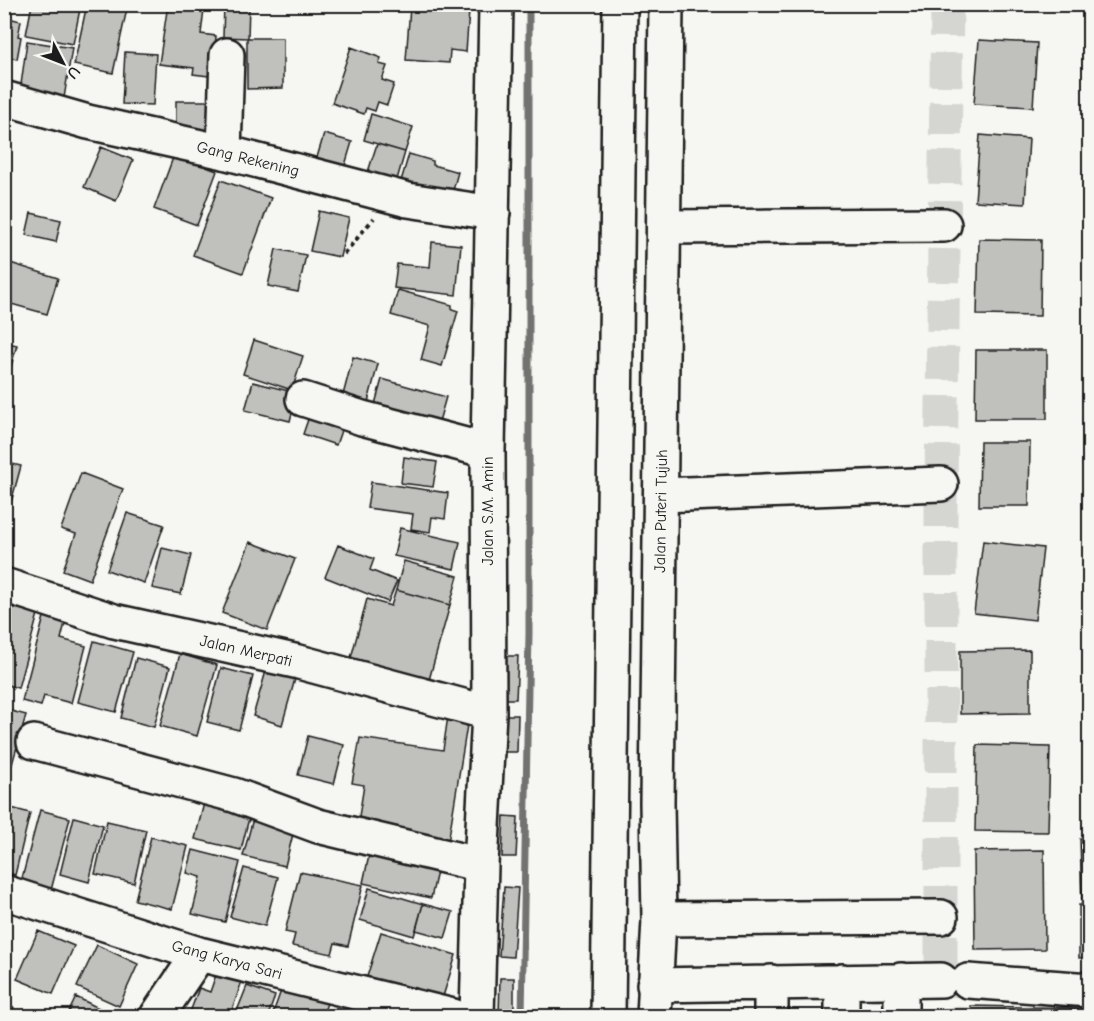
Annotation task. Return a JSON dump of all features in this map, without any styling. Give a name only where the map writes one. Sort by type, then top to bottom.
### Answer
[{"type":"main road","name":"Jalan S.M. Amin","points":[[477,1017],[489,713],[488,451],[496,4]]},
{"type":"main road","points":[[608,1017],[620,4]]},
{"type":"main road","name":"Jalan Puteri Tujuh","points":[[654,1001],[659,920],[657,803],[666,4]]},
{"type":"main road","points":[[224,152],[227,55]]},
{"type":"main road","name":"Gang Rekening","points":[[4,98],[88,122],[224,152],[408,200],[493,213]]},
{"type":"main road","points":[[664,227],[944,225]]},
{"type":"main road","points":[[303,399],[362,418],[488,451]]},
{"type":"main road","points":[[661,495],[941,484]]},
{"type":"main road","name":"Jalan Merpati","points":[[4,585],[114,621],[299,662],[489,713]]},
{"type":"main road","points":[[34,742],[234,795],[318,826],[482,865]]},
{"type":"main road","points":[[610,802],[657,803]]},
{"type":"main road","name":"Gang Karya Sari","points":[[4,892],[199,954],[453,1017]]},
{"type":"main road","points":[[659,920],[941,916]]},
{"type":"main road","points":[[157,1017],[199,954]]},
{"type":"main road","points":[[901,980],[901,1017]]},
{"type":"main road","points":[[654,1001],[771,982],[954,980],[1089,990]]},
{"type":"main road","points":[[842,981],[842,1017]]},
{"type":"main road","points":[[771,982],[771,1017]]},
{"type":"path","points":[[344,254],[380,211],[408,200]]},
{"type":"building","points":[[32,4],[81,4],[73,44],[26,35]]},
{"type":"building","points":[[87,4],[128,4],[113,73],[74,65]]},
{"type":"building","points":[[168,4],[204,9],[201,34],[216,36],[217,77],[193,74],[194,68],[159,64]]},
{"type":"building","points":[[224,4],[249,4],[248,38],[223,37]]},
{"type":"building","points":[[410,7],[469,11],[466,52],[450,50],[449,63],[406,60]]},
{"type":"building","points":[[4,17],[21,21],[17,59],[4,56]]},
{"type":"building","points":[[247,38],[283,38],[283,88],[247,89]]},
{"type":"building","points":[[979,40],[1037,43],[1033,107],[974,104]]},
{"type":"building","points":[[27,41],[72,48],[64,98],[20,92]]},
{"type":"building","points":[[351,47],[381,58],[379,64],[387,66],[382,80],[394,84],[387,105],[378,102],[375,111],[366,108],[364,114],[332,103]]},
{"type":"building","points":[[125,52],[156,54],[153,105],[122,104]]},
{"type":"building","points":[[176,101],[208,101],[208,131],[176,131]]},
{"type":"building","points":[[371,114],[413,127],[405,152],[364,140]]},
{"type":"building","points":[[324,134],[352,142],[343,172],[315,164]]},
{"type":"building","points":[[980,135],[1029,139],[1025,204],[975,201]]},
{"type":"building","points":[[377,144],[405,152],[396,183],[367,175]]},
{"type":"building","points":[[101,147],[133,160],[116,201],[84,187]]},
{"type":"building","points":[[409,154],[433,161],[433,165],[458,172],[452,194],[401,181]]},
{"type":"building","points":[[174,155],[217,171],[197,225],[154,209]]},
{"type":"building","points":[[221,180],[271,198],[243,273],[193,255]]},
{"type":"building","points":[[319,211],[349,218],[340,257],[310,251]]},
{"type":"building","points":[[31,213],[61,220],[56,242],[26,235]]},
{"type":"building","points":[[979,239],[1041,240],[1040,316],[977,315]]},
{"type":"building","points":[[432,242],[461,245],[456,295],[394,288],[397,264],[430,267]]},
{"type":"building","points":[[276,249],[306,255],[298,292],[268,286]]},
{"type":"building","points":[[4,261],[58,278],[47,314],[4,302]]},
{"type":"building","points":[[398,290],[452,305],[452,309],[458,311],[442,366],[421,360],[430,326],[391,315]]},
{"type":"building","points":[[254,340],[303,356],[292,390],[243,374]]},
{"type":"building","points":[[4,342],[17,345],[10,370],[4,368]]},
{"type":"building","points":[[976,350],[1047,350],[1047,419],[975,419]]},
{"type":"building","points":[[353,357],[378,364],[368,402],[343,395]]},
{"type":"building","points":[[382,379],[446,397],[436,432],[372,415]]},
{"type":"building","points":[[253,382],[297,393],[290,421],[245,410]]},
{"type":"building","points":[[312,408],[345,419],[336,445],[303,434]]},
{"type":"building","points":[[980,442],[1030,442],[1029,506],[979,506]]},
{"type":"building","points":[[404,457],[437,462],[433,487],[401,483]]},
{"type":"building","points":[[4,462],[21,466],[4,528]]},
{"type":"building","points":[[81,473],[123,489],[90,580],[63,570],[76,534],[61,529]]},
{"type":"building","points":[[371,482],[448,493],[445,519],[432,517],[430,532],[411,529],[413,514],[367,508]]},
{"type":"building","points":[[127,513],[164,525],[144,583],[107,570]]},
{"type":"building","points":[[400,528],[460,542],[454,569],[394,556]]},
{"type":"building","points":[[983,541],[1043,548],[1035,620],[974,613]]},
{"type":"building","points":[[250,542],[295,559],[267,630],[222,613]]},
{"type":"building","points":[[338,545],[374,559],[370,570],[397,581],[388,602],[325,577]]},
{"type":"building","points":[[162,548],[191,555],[181,594],[152,588]]},
{"type":"building","points":[[404,561],[458,576],[450,605],[396,590]]},
{"type":"building","points":[[396,590],[450,605],[427,687],[349,665],[367,599],[391,606]]},
{"type":"building","points":[[4,605],[38,614],[18,688],[4,684]]},
{"type":"building","points":[[45,613],[66,619],[61,639],[86,646],[71,703],[44,696],[41,706],[22,701]]},
{"type":"building","points":[[94,641],[133,652],[116,712],[78,702]]},
{"type":"building","points":[[1030,650],[1030,713],[960,714],[960,651]]},
{"type":"building","points":[[180,654],[217,665],[197,736],[160,726]]},
{"type":"building","points":[[506,656],[518,656],[516,699],[505,699]]},
{"type":"building","points":[[136,658],[170,667],[154,727],[121,718]]},
{"type":"building","points":[[221,668],[253,676],[239,730],[207,722]]},
{"type":"building","points":[[266,671],[295,679],[282,725],[253,716]]},
{"type":"building","points":[[4,709],[26,715],[7,782],[4,781]]},
{"type":"building","points":[[506,715],[518,715],[517,752],[505,752]]},
{"type":"building","points":[[448,716],[468,719],[448,843],[357,829],[364,785],[352,783],[360,738],[443,750]]},
{"type":"building","points":[[308,736],[344,745],[334,784],[298,775]]},
{"type":"building","points":[[977,745],[1050,747],[1048,832],[975,831]]},
{"type":"building","points":[[204,803],[250,814],[241,850],[195,839]]},
{"type":"building","points":[[4,806],[30,813],[15,875],[4,872]]},
{"type":"building","points":[[40,810],[70,818],[50,894],[20,886]]},
{"type":"building","points":[[254,815],[295,826],[285,866],[243,856]]},
{"type":"building","points":[[504,816],[518,817],[516,857],[502,857]]},
{"type":"building","points":[[74,817],[103,825],[89,882],[60,874]]},
{"type":"building","points":[[107,821],[146,830],[134,883],[95,874]]},
{"type":"building","points":[[151,837],[188,846],[172,909],[135,900]]},
{"type":"building","points":[[1080,839],[1090,839],[1090,904],[1082,905]]},
{"type":"building","points":[[193,850],[240,862],[225,922],[192,914],[201,877],[187,873]]},
{"type":"building","points":[[1044,850],[1045,949],[975,950],[974,851]]},
{"type":"building","points":[[370,851],[438,867],[431,898],[363,883]]},
{"type":"building","points":[[244,868],[278,877],[265,926],[230,917]]},
{"type":"building","points":[[300,872],[363,885],[348,946],[335,943],[332,954],[292,946],[295,934],[285,932]]},
{"type":"building","points":[[504,887],[518,888],[513,957],[499,956]]},
{"type":"building","points":[[369,888],[423,904],[414,936],[360,920]]},
{"type":"building","points":[[423,904],[453,912],[445,938],[416,930]]},
{"type":"building","points":[[1079,905],[1090,905],[1090,957],[1079,958]]},
{"type":"building","points":[[38,931],[74,946],[53,994],[17,979]]},
{"type":"building","points":[[381,932],[456,955],[440,1006],[365,983]]},
{"type":"building","points":[[97,945],[138,964],[119,1006],[77,987]]},
{"type":"building","points":[[218,969],[243,978],[230,1016],[189,1015],[199,988],[210,992]]},
{"type":"building","points":[[500,978],[514,978],[514,1016],[499,1016]]},
{"type":"building","points":[[283,985],[328,1001],[322,1016],[272,1016]]},
{"type":"building","points":[[247,986],[275,996],[268,1016],[235,1016]]},
{"type":"building","points":[[76,997],[115,1016],[67,1016]]},
{"type":"building","points":[[354,998],[424,1016],[349,1016]]},
{"type":"building","points":[[4,1004],[14,1008],[10,1016],[4,1016]]},
{"type":"building","points":[[971,1006],[1090,1008],[1090,1016],[970,1016]]},
{"type":"waterway","points":[[522,1016],[529,632],[529,4]]},
{"type":"tunnel","points":[[947,4],[941,484],[941,980],[968,981],[967,1016]]}]
